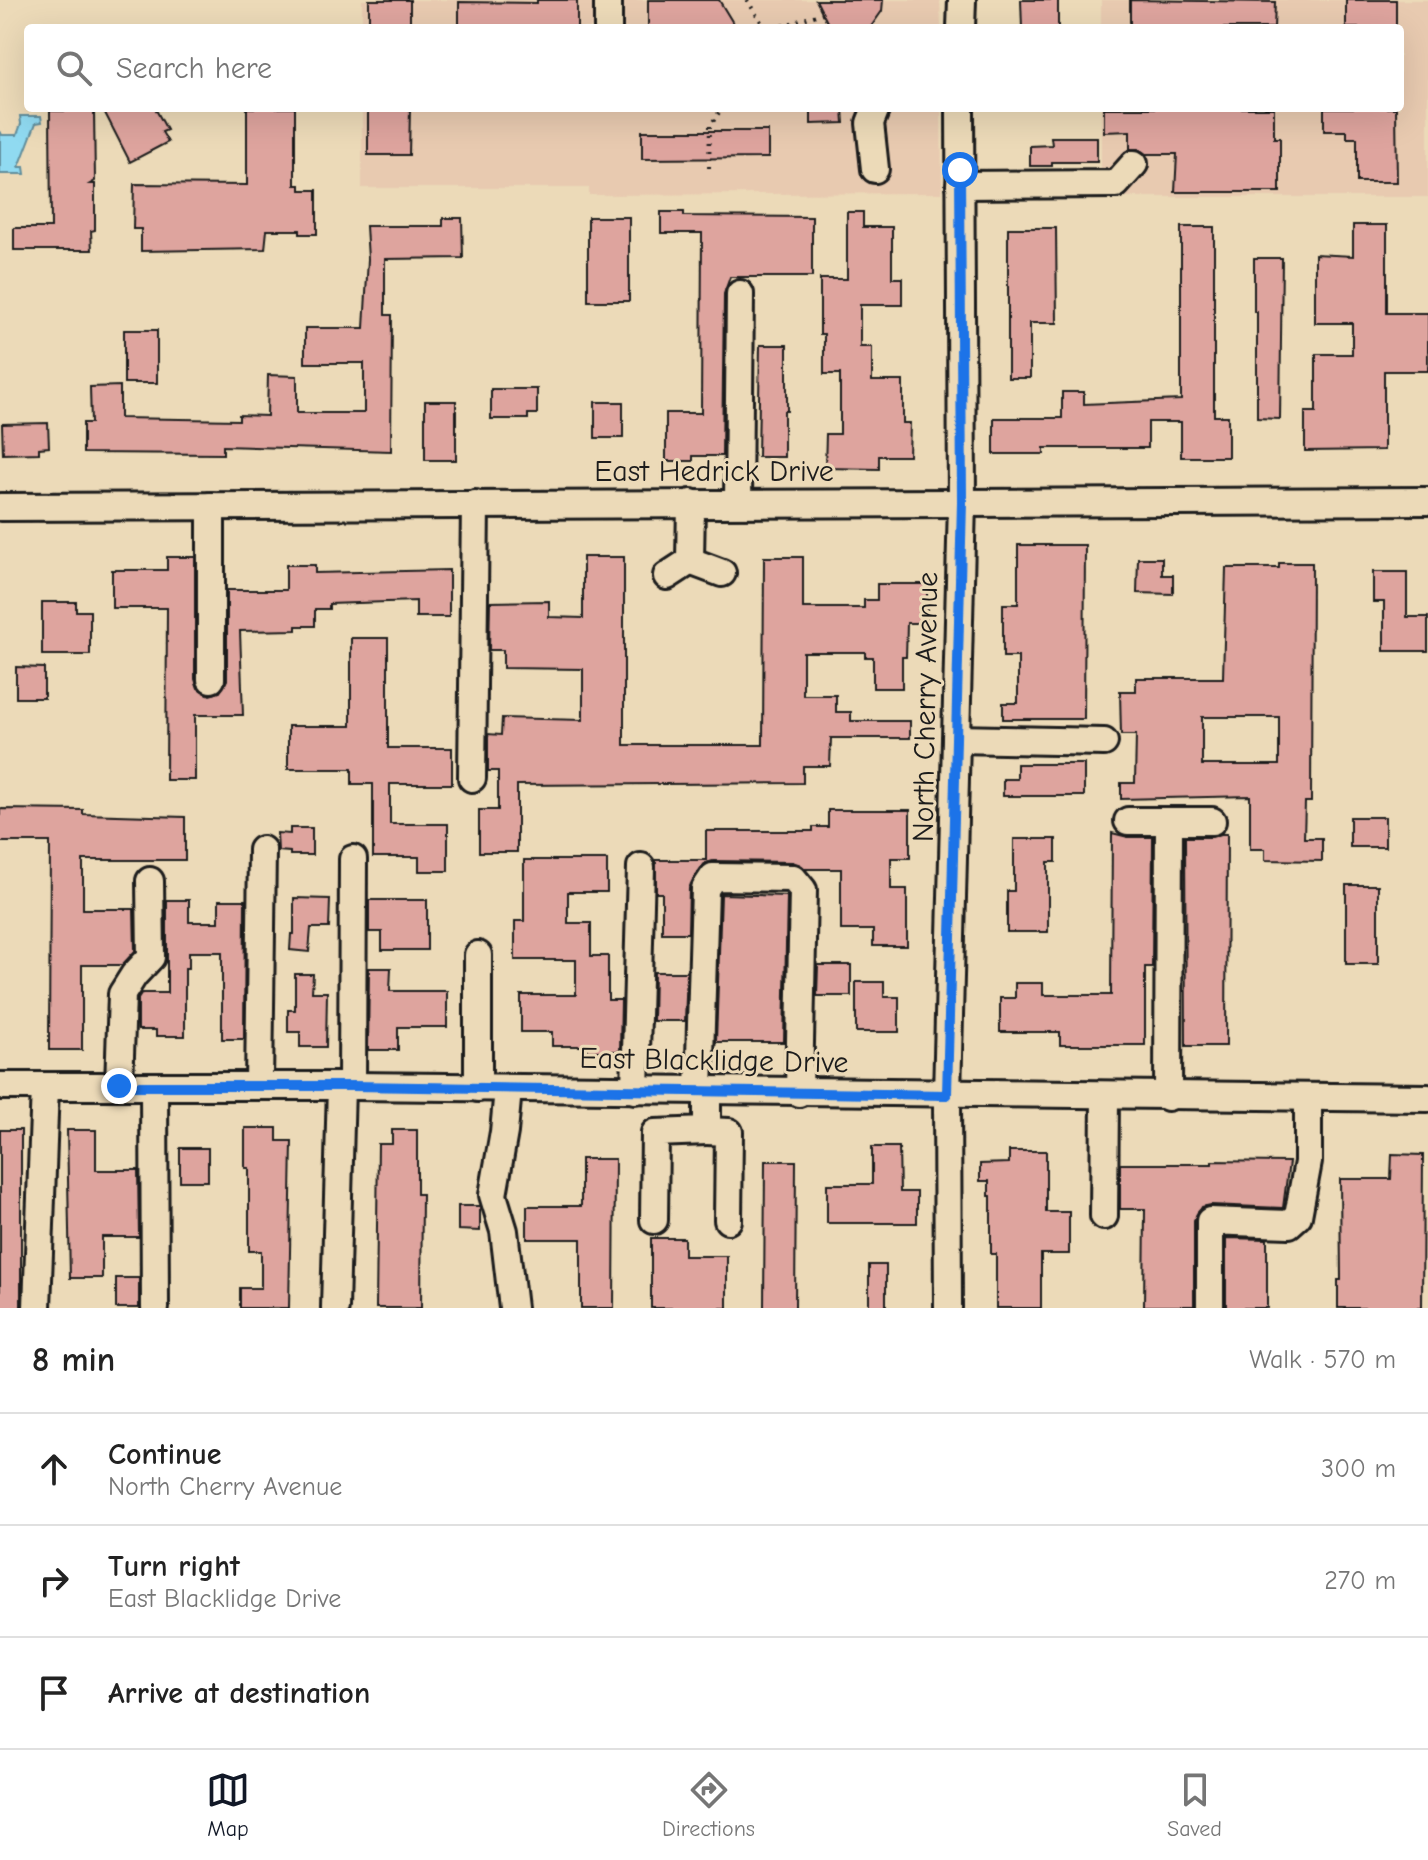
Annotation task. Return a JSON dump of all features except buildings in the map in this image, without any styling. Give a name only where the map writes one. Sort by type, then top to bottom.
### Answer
[{"type":"street","points":[[608,0],[608,24]]},
{"type":"street","points":[[961,24],[962,0]]},
{"type":"street","points":[[874,112],[870,123],[875,169]]},
{"type":"street","name":"North Cherry Avenue","points":[[948,1308],[947,1095],[962,502],[960,112]]},
{"type":"street","points":[[960,185],[1116,184],[1134,164]]},
{"type":"street","points":[[738,503],[740,294]]},
{"type":"street","name":"East Hedrick Drive","points":[[0,507],[1428,501]]},
{"type":"street","points":[[690,561],[691,503]]},
{"type":"street","points":[[472,778],[475,504]]},
{"type":"street","points":[[211,506],[211,679]]},
{"type":"street","points":[[690,561],[722,573]]},
{"type":"street","points":[[667,576],[690,561]]},
{"type":"street","points":[[956,739],[1104,742]]},
{"type":"street","points":[[1128,821],[1212,821]]},
{"type":"street","points":[[1168,1097],[1169,821]]},
{"type":"street","points":[[259,1086],[262,850]]},
{"type":"street","points":[[335,1308],[353,859]]},
{"type":"street","points":[[635,1090],[641,867]]},
{"type":"street","points":[[707,1131],[703,1091],[705,889],[713,877],[793,878],[803,890],[799,1093]]},
{"type":"street","points":[[119,1086],[122,994],[151,957],[150,881]]},
{"type":"street","points":[[478,955],[478,1088]]},
{"type":"street","name":"East Blacklidge Drive","points":[[0,1086],[346,1086],[1428,1098]]},
{"type":"street","points":[[37,1308],[45,1086]]},
{"type":"street","points":[[154,1086],[155,1308]]},
{"type":"street","points":[[508,1089],[493,1195],[504,1231],[513,1308]]},
{"type":"street","points":[[1104,1216],[1105,1096]]},
{"type":"street","points":[[1210,1308],[1210,1221],[1289,1224],[1298,1216],[1308,1162],[1308,1097]]},
{"type":"street","points":[[654,1220],[655,1133],[707,1131],[729,1132],[728,1220]]},
{"type":"path","points":[[747,0],[762,24]]},
{"type":"path","points":[[785,24],[823,13]]},
{"type":"path","points":[[709,168],[710,126],[719,112]]},
{"type":"shaded area","points":[[362,0],[940,0],[941,24],[362,24]]},
{"type":"shaded area","points":[[1101,0],[1428,0],[1428,197],[1101,197],[1101,112],[1404,112],[1404,24],[1101,24]]},
{"type":"shaded area","points":[[362,112],[941,112],[942,193],[589,195],[589,188],[362,188]]},
{"type":"water","points":[[20,116],[41,116],[42,122],[36,123],[19,167],[24,167],[25,174],[0,174],[0,131],[2,135],[17,135]]},
{"type":"route","points":[[119,1086],[352,1086],[947,1095],[962,502],[960,170]]}]
